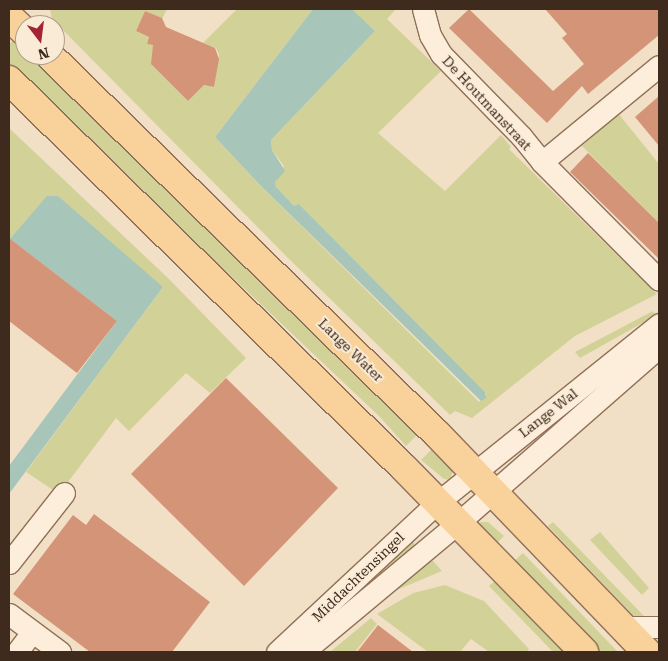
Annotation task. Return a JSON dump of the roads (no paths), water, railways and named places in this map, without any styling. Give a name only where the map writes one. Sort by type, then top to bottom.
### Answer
[{"type":"main road","name":"Lange Water","points":[[59,65],[474,472],[647,652]]},
{"type":"main road","points":[[9,80],[438,502],[584,652]]},
{"type":"street","name":"De Houtmanstraat","points":[[426,11],[430,35],[441,54],[521,136],[542,162],[659,280]]},
{"type":"street","name":"De Houtmanstraat","points":[[542,162],[659,66]]},
{"type":"street","name":"Lange Wal","points":[[438,502],[659,324]]},
{"type":"street","name":"Lange Wal","points":[[458,523],[659,346]]},
{"type":"street","points":[[9,563],[64,493]]},
{"type":"street","name":"Middachtensingel","points":[[277,652],[438,502]]},
{"type":"street","name":"Middachtensingel","points":[[303,652],[458,523]]},
{"type":"street","points":[[9,614],[60,652]]},
{"type":"street","points":[[622,627],[659,627]]},
{"type":"street","points":[[17,652],[32,632]]}]
